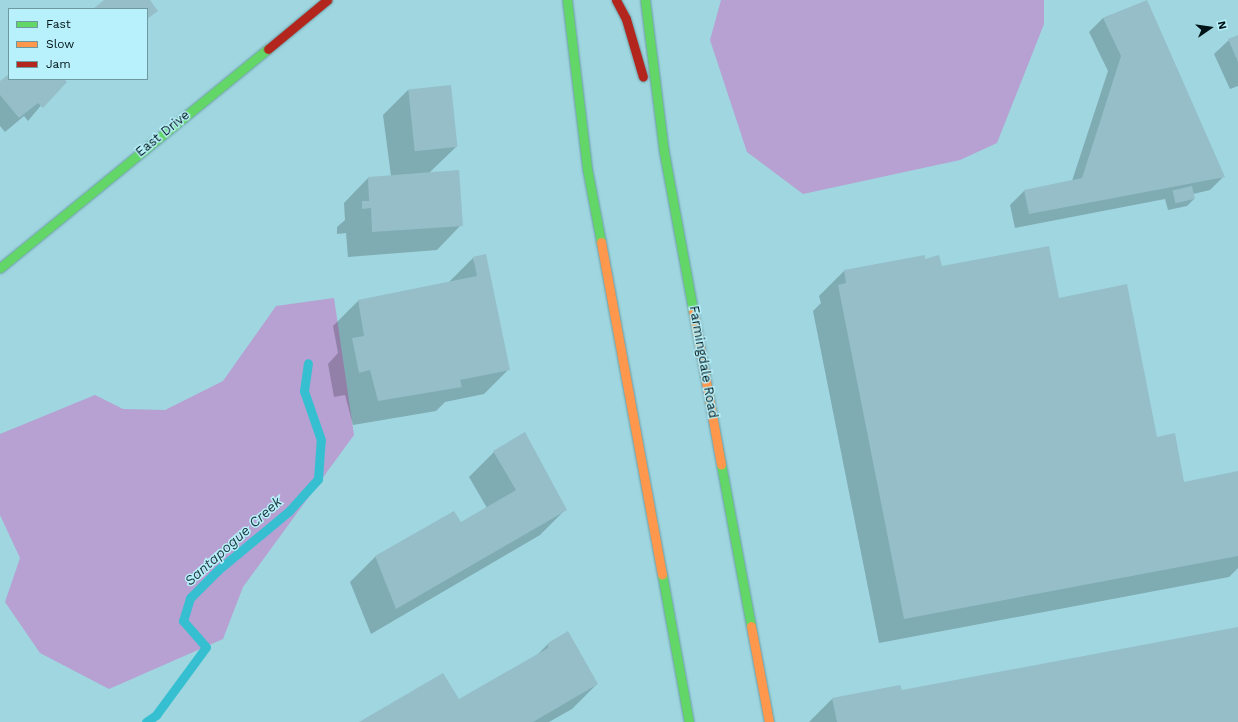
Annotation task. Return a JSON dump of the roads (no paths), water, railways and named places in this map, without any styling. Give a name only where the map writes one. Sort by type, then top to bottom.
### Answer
[{"type":"main road","name":"East Drive","points":[[0,268],[327,0]]},
{"type":"main road","points":[[567,0],[588,168],[689,722]]},
{"type":"main road","points":[[616,0],[626,20],[664,152]]},
{"type":"main road","name":"Farmingdale Road","points":[[645,0],[664,152],[769,722]]},
{"type":"waterway","name":"Santapogue Creek","points":[[146,722],[156,715],[206,647],[183,621],[190,598],[218,570],[289,511],[318,479],[321,440],[304,391],[308,363]]}]
